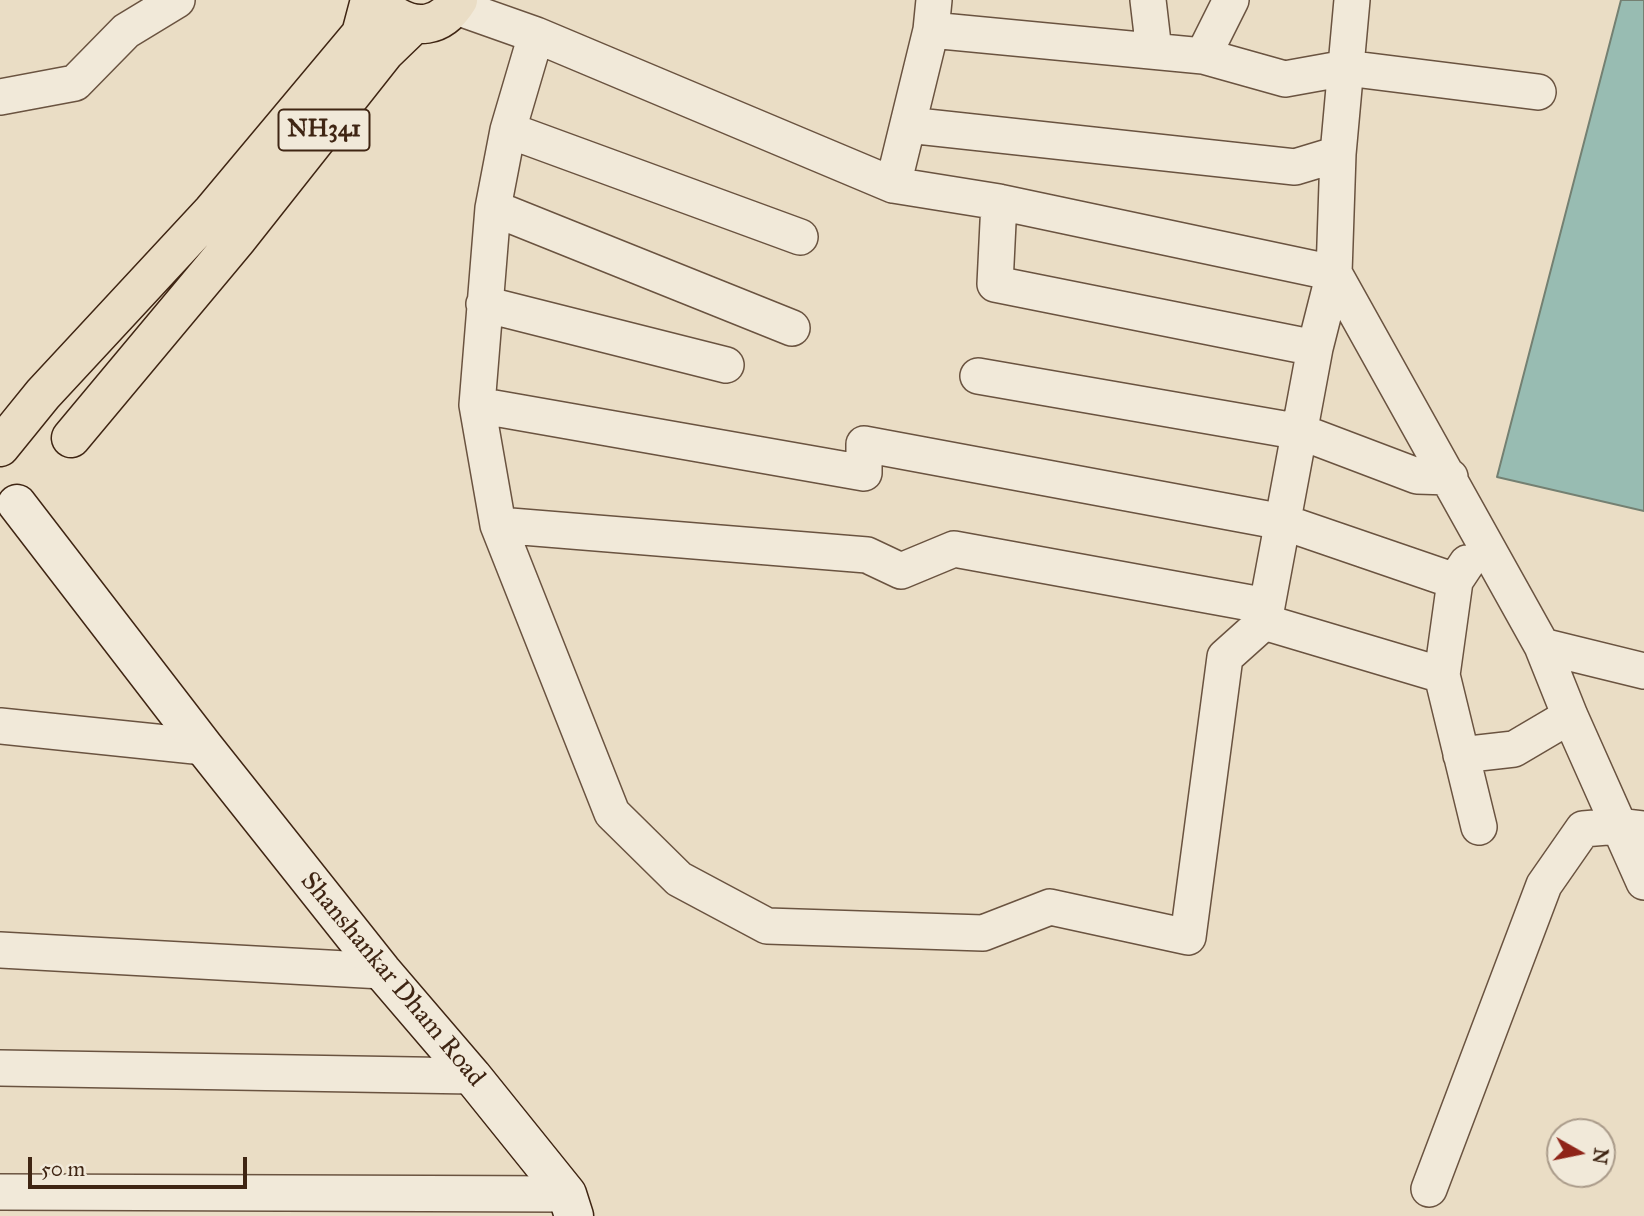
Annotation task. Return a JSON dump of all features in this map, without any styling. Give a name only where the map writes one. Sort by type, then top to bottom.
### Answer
[{"type":"highway","name":"NH341","points":[[71,438],[361,33],[370,0]]},
{"type":"highway","points":[[379,0],[386,10],[412,25]]},
{"type":"highway","name":"NH341","points":[[1,443],[43,394],[225,225],[412,25],[428,24],[461,5]]},
{"type":"street","points":[[0,97],[75,83],[122,15],[177,0]]},
{"type":"street","points":[[1148,0],[1154,51]]},
{"type":"street","points":[[1203,56],[1231,0]]},
{"type":"street","points":[[537,34],[508,131],[493,208],[477,405],[498,525],[612,813],[679,879],[767,926],[983,933],[1050,907],[1188,937],[1225,657],[1266,614],[1315,348],[1334,273],[1338,154],[1352,0]]},
{"type":"street","points":[[461,5],[537,34],[893,185],[999,202],[1334,273],[1542,646],[1570,716],[1632,828],[1644,882]]},
{"type":"street","points":[[893,185],[933,15],[1154,51],[1203,56],[1285,79],[1346,68],[1538,92]]},
{"type":"street","points":[[908,125],[1295,167],[1338,154]]},
{"type":"street","points":[[508,131],[800,237]]},
{"type":"street","points":[[999,202],[995,284],[1315,348]]},
{"type":"street","points":[[493,208],[792,328]]},
{"type":"street","points":[[484,304],[726,365]]},
{"type":"street","points":[[978,376],[1301,432],[1417,476],[1450,477]]},
{"type":"street","points":[[477,405],[864,473],[864,444],[1283,522],[1455,581]]},
{"type":"street","name":"Shanshankar Dham Road","points":[[17,504],[204,747],[382,971],[472,1076],[571,1205]]},
{"type":"street","points":[[498,525],[866,555],[901,571],[954,549],[1266,614],[1442,675]]},
{"type":"street","points":[[1479,827],[1442,675],[1455,581],[1483,540]]},
{"type":"street","points":[[1542,646],[1644,671]]},
{"type":"street","points":[[1461,755],[1514,749],[1570,716]]},
{"type":"street","points":[[0,726],[204,747]]},
{"type":"street","points":[[1429,1189],[1544,885],[1584,829],[1632,828]]},
{"type":"street","points":[[0,950],[382,971]]},
{"type":"street","points":[[0,1068],[472,1076]]},
{"type":"street","points":[[0,1192],[571,1205]]},
{"type":"water","points":[[1621,0],[1644,0],[1644,511],[1497,477]]}]
